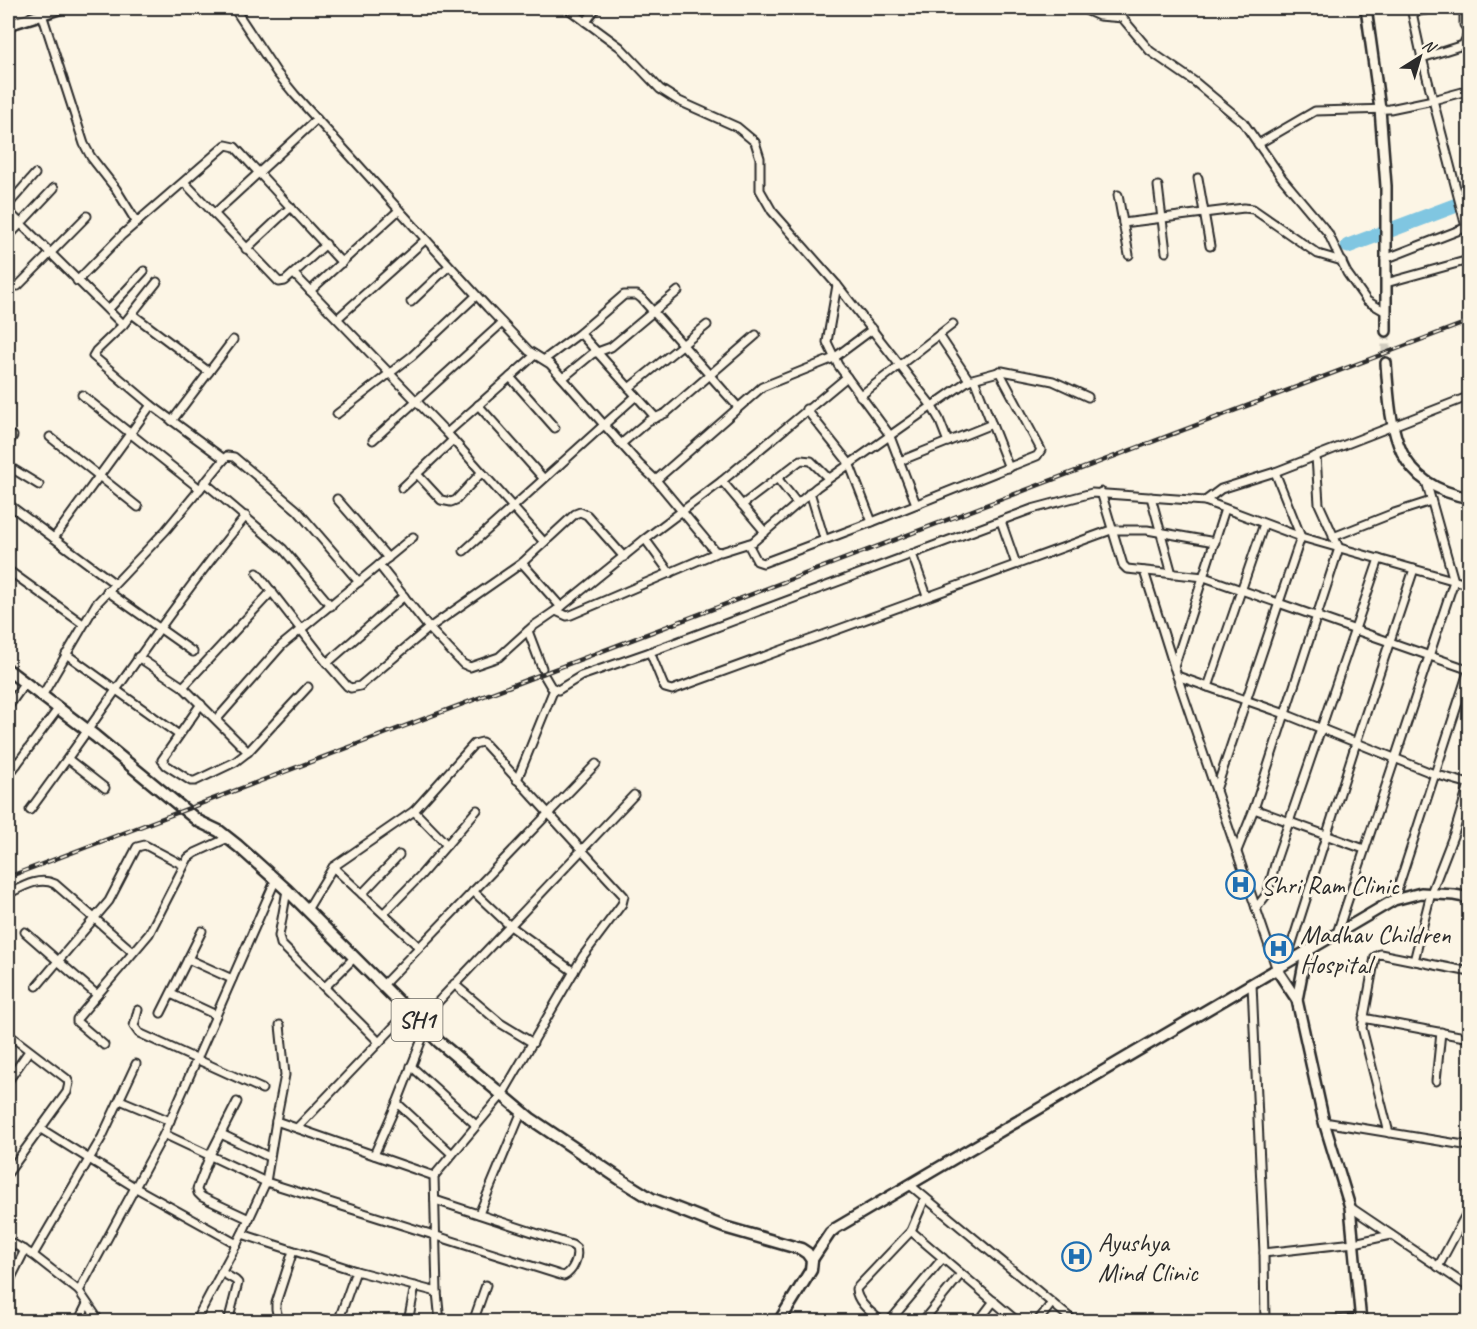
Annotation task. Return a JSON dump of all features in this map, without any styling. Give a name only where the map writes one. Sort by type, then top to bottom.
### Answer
[{"type":"highway","points":[[8,13],[24,8]]},
{"type":"main road","name":"SH1","points":[[8,670],[88,731],[198,821],[228,838],[276,879],[422,1026],[522,1112],[652,1199],[724,1227],[801,1249],[812,1260]]},
{"type":"main road","points":[[779,1322],[811,1270],[812,1260]]},
{"type":"street","points":[[8,25],[62,8]]},
{"type":"street","points":[[234,8],[277,73],[398,211],[501,323],[535,355],[545,359],[563,378],[656,480],[711,548],[718,552]]},
{"type":"street","points":[[567,8],[620,47],[660,89],[679,101],[743,131],[755,142],[760,161],[760,190],[772,211],[837,285],[931,405],[948,442]]},
{"type":"street","points":[[586,22],[596,8]]},
{"type":"street","points":[[1081,8],[1099,16],[1123,18]]},
{"type":"street","points":[[1114,8],[1150,51],[1237,116],[1282,178],[1328,233],[1351,278],[1367,301],[1386,312]]},
{"type":"street","points":[[1366,8],[1380,110],[1386,186],[1386,331]]},
{"type":"street","points":[[1440,8],[1411,10],[1470,242]]},
{"type":"street","points":[[1422,58],[1463,45],[1470,30],[1464,25],[1464,8]]},
{"type":"street","points":[[42,14],[84,144],[90,157],[116,189],[134,224]]},
{"type":"street","points":[[1258,144],[1315,111],[1390,109],[1470,90]]},
{"type":"street","points":[[214,214],[317,119]]},
{"type":"street","points":[[77,280],[134,224],[226,145],[235,147],[342,262]]},
{"type":"street","points":[[8,205],[35,174]]},
{"type":"street","points":[[1198,178],[1210,246]]},
{"type":"street","points":[[184,182],[279,282],[285,281],[294,274],[326,244]]},
{"type":"street","points":[[1158,186],[1166,252]]},
{"type":"street","points":[[8,237],[54,188]]},
{"type":"street","points":[[1118,195],[1129,255]]},
{"type":"street","points":[[246,249],[291,207]]},
{"type":"street","points":[[1123,223],[1244,207],[1253,209],[1318,254],[1342,261]]},
{"type":"street","points":[[310,291],[398,211]]},
{"type":"street","points":[[8,212],[123,325]]},
{"type":"street","points":[[18,286],[87,216]]},
{"type":"street","points":[[1385,259],[1468,227]]},
{"type":"street","points":[[338,318],[425,240]]},
{"type":"street","points":[[1386,283],[1465,261],[1470,257]]},
{"type":"street","points":[[411,302],[449,266]]},
{"type":"street","points":[[108,310],[144,271]]},
{"type":"street","points":[[294,274],[447,433],[543,542]]},
{"type":"street","points":[[157,282],[123,325],[93,356],[151,405],[224,459]]},
{"type":"street","points":[[837,285],[826,338],[834,358],[889,434],[916,504]]},
{"type":"street","points":[[563,378],[597,352],[611,347],[678,291]]},
{"type":"street","points":[[545,359],[580,333],[624,295],[636,295],[738,407]]},
{"type":"street","points":[[337,414],[412,356],[476,296]]},
{"type":"street","points":[[132,314],[209,372]]},
{"type":"street","points":[[373,440],[501,323]]},
{"type":"street","points":[[861,396],[953,324]]},
{"type":"street","points":[[629,388],[707,325]]},
{"type":"street","points":[[656,480],[766,385],[834,358],[873,329]]},
{"type":"street","points":[[580,333],[656,418]]},
{"type":"street","points":[[621,444],[644,424],[666,413],[756,335]]},
{"type":"street","points":[[939,335],[972,379],[1009,468]]},
{"type":"street","points":[[172,421],[233,340]]},
{"type":"street","points":[[447,433],[535,355]]},
{"type":"street","points":[[1386,363],[1392,427],[1398,448],[1404,458],[1426,482],[1470,498]]},
{"type":"street","points":[[748,544],[757,561],[764,563],[1040,454],[1041,450],[999,371]]},
{"type":"street","points":[[522,563],[559,609],[567,616],[571,615],[718,552],[748,544],[828,478],[931,405],[972,379],[999,371],[1045,379],[1088,397]]},
{"type":"street","points":[[510,377],[555,428]]},
{"type":"street","points":[[379,565],[429,628],[463,664],[470,667],[495,659],[645,539],[722,481],[847,377]]},
{"type":"street","points":[[82,394],[202,486],[246,516],[284,549],[331,606]]},
{"type":"street","points":[[464,551],[636,396]]},
{"type":"street","points":[[1205,501],[1221,489],[1275,472],[1470,396]]},
{"type":"street","points":[[54,538],[151,405]]},
{"type":"street","points":[[478,405],[543,478]]},
{"type":"street","points":[[806,410],[849,463],[872,522]]},
{"type":"street","points":[[900,461],[992,424]]},
{"type":"street","points":[[8,444],[13,436]]},
{"type":"street","points":[[50,437],[138,507]]},
{"type":"street","points":[[402,488],[453,440]]},
{"type":"street","points":[[42,696],[83,624],[107,591],[166,530],[227,456],[234,457],[297,510],[359,582]]},
{"type":"street","points":[[1237,851],[1254,809],[1339,548],[1319,504],[1316,456]]},
{"type":"street","points":[[742,505],[801,460],[811,461],[828,478]]},
{"type":"street","points":[[8,466],[39,485]]},
{"type":"street","points":[[1216,790],[1301,537],[1275,472]]},
{"type":"street","points":[[417,474],[441,500],[447,502],[456,500],[481,473]]},
{"type":"street","points":[[777,478],[798,503]]},
{"type":"street","points":[[722,481],[765,532]]},
{"type":"street","points":[[1336,936],[1454,581],[1426,482]]},
{"type":"street","points":[[810,492],[824,538]]},
{"type":"street","points":[[1101,492],[1123,565],[1131,571],[1204,577],[1390,643],[1469,668],[1394,900]]},
{"type":"street","points":[[518,780],[556,689],[581,676],[1001,520],[1092,493],[1205,501],[1301,537],[1470,585]]},
{"type":"street","points":[[1151,497],[1172,574]]},
{"type":"street","points":[[337,499],[388,558]]},
{"type":"street","points":[[1333,537],[1431,501]]},
{"type":"street","points":[[8,504],[114,584]]},
{"type":"street","points":[[1174,667],[1225,509]]},
{"type":"street","points":[[257,573],[346,686],[356,688],[429,628],[522,563],[575,514],[584,512],[624,556]]},
{"type":"street","points":[[30,810],[203,568],[246,516]]},
{"type":"street","points":[[1001,520],[1016,564]]},
{"type":"street","points":[[1208,687],[1264,524]]},
{"type":"street","points":[[650,652],[665,688],[672,690],[1111,531],[1141,529],[1215,542]]},
{"type":"street","points":[[217,719],[267,661],[301,629],[413,537]]},
{"type":"street","points":[[645,539],[670,573]]},
{"type":"street","points":[[912,554],[927,596]]},
{"type":"street","points":[[1256,908],[1267,894],[1379,559]]},
{"type":"street","points":[[1281,967],[1414,569]]},
{"type":"street","points":[[8,570],[83,624]]},
{"type":"street","points":[[1144,571],[1174,667],[1256,908],[1297,1000],[1323,1122],[1350,1207],[1361,1320],[1311,1322]]},
{"type":"street","points":[[107,591],[193,652]]},
{"type":"street","points":[[183,687],[273,591]]},
{"type":"street","points":[[327,663],[404,596]]},
{"type":"street","points":[[528,631],[543,672],[556,689]]},
{"type":"street","points":[[66,654],[179,735]]},
{"type":"street","points":[[138,657],[183,687],[248,752]]},
{"type":"street","points":[[1177,675],[1285,714],[1434,774],[1469,784],[1455,831],[1431,893],[1414,961]]},
{"type":"street","points":[[8,707],[25,683]]},
{"type":"street","points":[[201,704],[162,760],[190,781],[195,781],[235,762],[248,752],[308,687]]},
{"type":"street","points":[[8,776],[58,709]]},
{"type":"street","points":[[307,910],[333,867],[414,811],[478,742],[485,744],[547,814],[621,891],[624,900],[574,972],[502,1095],[434,1176],[440,1322]]},
{"type":"street","points":[[8,757],[17,764]]},
{"type":"street","points":[[68,759],[105,788]]},
{"type":"street","points":[[382,986],[596,764]]},
{"type":"street","points":[[374,1155],[411,1066],[422,1026],[454,984],[634,795]]},
{"type":"street","points":[[1254,809],[1364,849]]},
{"type":"street","points":[[384,914],[477,810]]},
{"type":"street","points":[[414,811],[447,844]]},
{"type":"street","points":[[104,1045],[77,1022],[77,1019],[149,934],[183,865],[195,853],[228,838]]},
{"type":"street","points":[[37,986],[109,901],[140,845],[145,845],[183,865]]},
{"type":"street","points":[[362,894],[399,855]]},
{"type":"street","points":[[333,867],[419,946]]},
{"type":"street","points":[[79,1291],[164,1134],[276,879]]},
{"type":"street","points":[[8,894],[47,880],[55,884],[133,952]]},
{"type":"street","points":[[287,890],[279,940],[379,1042]]},
{"type":"street","points":[[473,891],[509,925],[574,972]]},
{"type":"street","points":[[812,1260],[836,1227],[1394,900],[1421,893],[1470,898]]},
{"type":"street","points":[[161,1013],[202,931]]},
{"type":"street","points":[[25,932],[97,995]]},
{"type":"street","points":[[1297,1000],[1306,953]]},
{"type":"street","points":[[1389,1133],[1362,1028],[1375,957],[1380,954],[1470,972]]},
{"type":"street","points":[[325,987],[354,958]]},
{"type":"street","points":[[188,959],[232,979]]},
{"type":"street","points":[[454,984],[500,1023],[533,1043]]},
{"type":"street","points":[[1252,984],[1265,1322]]},
{"type":"street","points":[[171,994],[216,1016]]},
{"type":"street","points":[[138,1010],[134,1026],[139,1033],[262,1089]]},
{"type":"street","points":[[297,1128],[408,1012]]},
{"type":"street","points":[[1363,1018],[1470,1038]]},
{"type":"street","points":[[195,1322],[237,1244],[266,1182],[268,1156],[285,1076],[280,1025]]},
{"type":"street","points":[[1436,1081],[1441,1032]]},
{"type":"street","points":[[8,1034],[67,1079],[69,1083],[67,1092],[8,1173]]},
{"type":"street","points":[[8,1081],[29,1051]]},
{"type":"street","points":[[33,1255],[90,1158],[136,1064]]},
{"type":"street","points":[[411,1066],[476,1125]]},
{"type":"street","points":[[120,1100],[170,1121]]},
{"type":"street","points":[[237,1102],[210,1155],[197,1189],[198,1193],[208,1200],[249,1219]]},
{"type":"street","points":[[397,1103],[452,1154]]},
{"type":"street","points":[[479,1215],[522,1112]]},
{"type":"street","points":[[276,1121],[434,1176]]},
{"type":"street","points":[[1323,1122],[1470,1146]]},
{"type":"street","points":[[41,1129],[136,1188],[237,1244]]},
{"type":"street","points":[[164,1134],[266,1182],[560,1275],[564,1276],[570,1271],[578,1253],[572,1245],[435,1200]]},
{"type":"street","points":[[221,1134],[268,1156]]},
{"type":"street","points":[[910,1185],[1075,1322]]},
{"type":"street","points":[[882,1322],[856,1296],[856,1289],[910,1232],[925,1198]]},
{"type":"street","points":[[1350,1207],[1470,1288]]},
{"type":"street","points":[[1438,1267],[1470,1207]]},
{"type":"street","points":[[910,1232],[1018,1322]]},
{"type":"street","points":[[242,1234],[356,1271],[437,1292]]},
{"type":"street","points":[[1264,1253],[1354,1243],[1391,1234]]},
{"type":"street","points":[[8,1241],[33,1255],[79,1291],[100,1322]]},
{"type":"street","points":[[8,1284],[25,1250]]},
{"type":"street","points":[[279,1322],[276,1303],[293,1251]]},
{"type":"street","points":[[889,1322],[943,1258]]},
{"type":"street","points":[[338,1322],[356,1271]]},
{"type":"street","points":[[221,1272],[238,1283],[228,1322]]},
{"type":"street","points":[[921,1322],[961,1274]]},
{"type":"street","points":[[473,1322],[486,1285]]},
{"type":"street","points":[[408,1322],[415,1286]]},
{"type":"street","points":[[978,1322],[994,1301]]},
{"type":"street","points":[[1037,1322],[1052,1303]]},
{"type":"street","points":[[78,1322],[87,1304]]},
{"type":"street","points":[[868,1322],[874,1315]]},
{"type":"waterway","points":[[1348,246],[1470,200]]},
{"type":"tunnel","points":[[1386,331],[1386,363]]},
{"type":"railway","points":[[8,877],[1470,321]]},
{"type":"place","name":"Shri Ram Clinic","points":[[1240,885]]},
{"type":"place","name":"Madhav Children Hospital","points":[[1279,949]]},
{"type":"place","name":"Ayushya Mind Clinic","points":[[1077,1257]]}]
